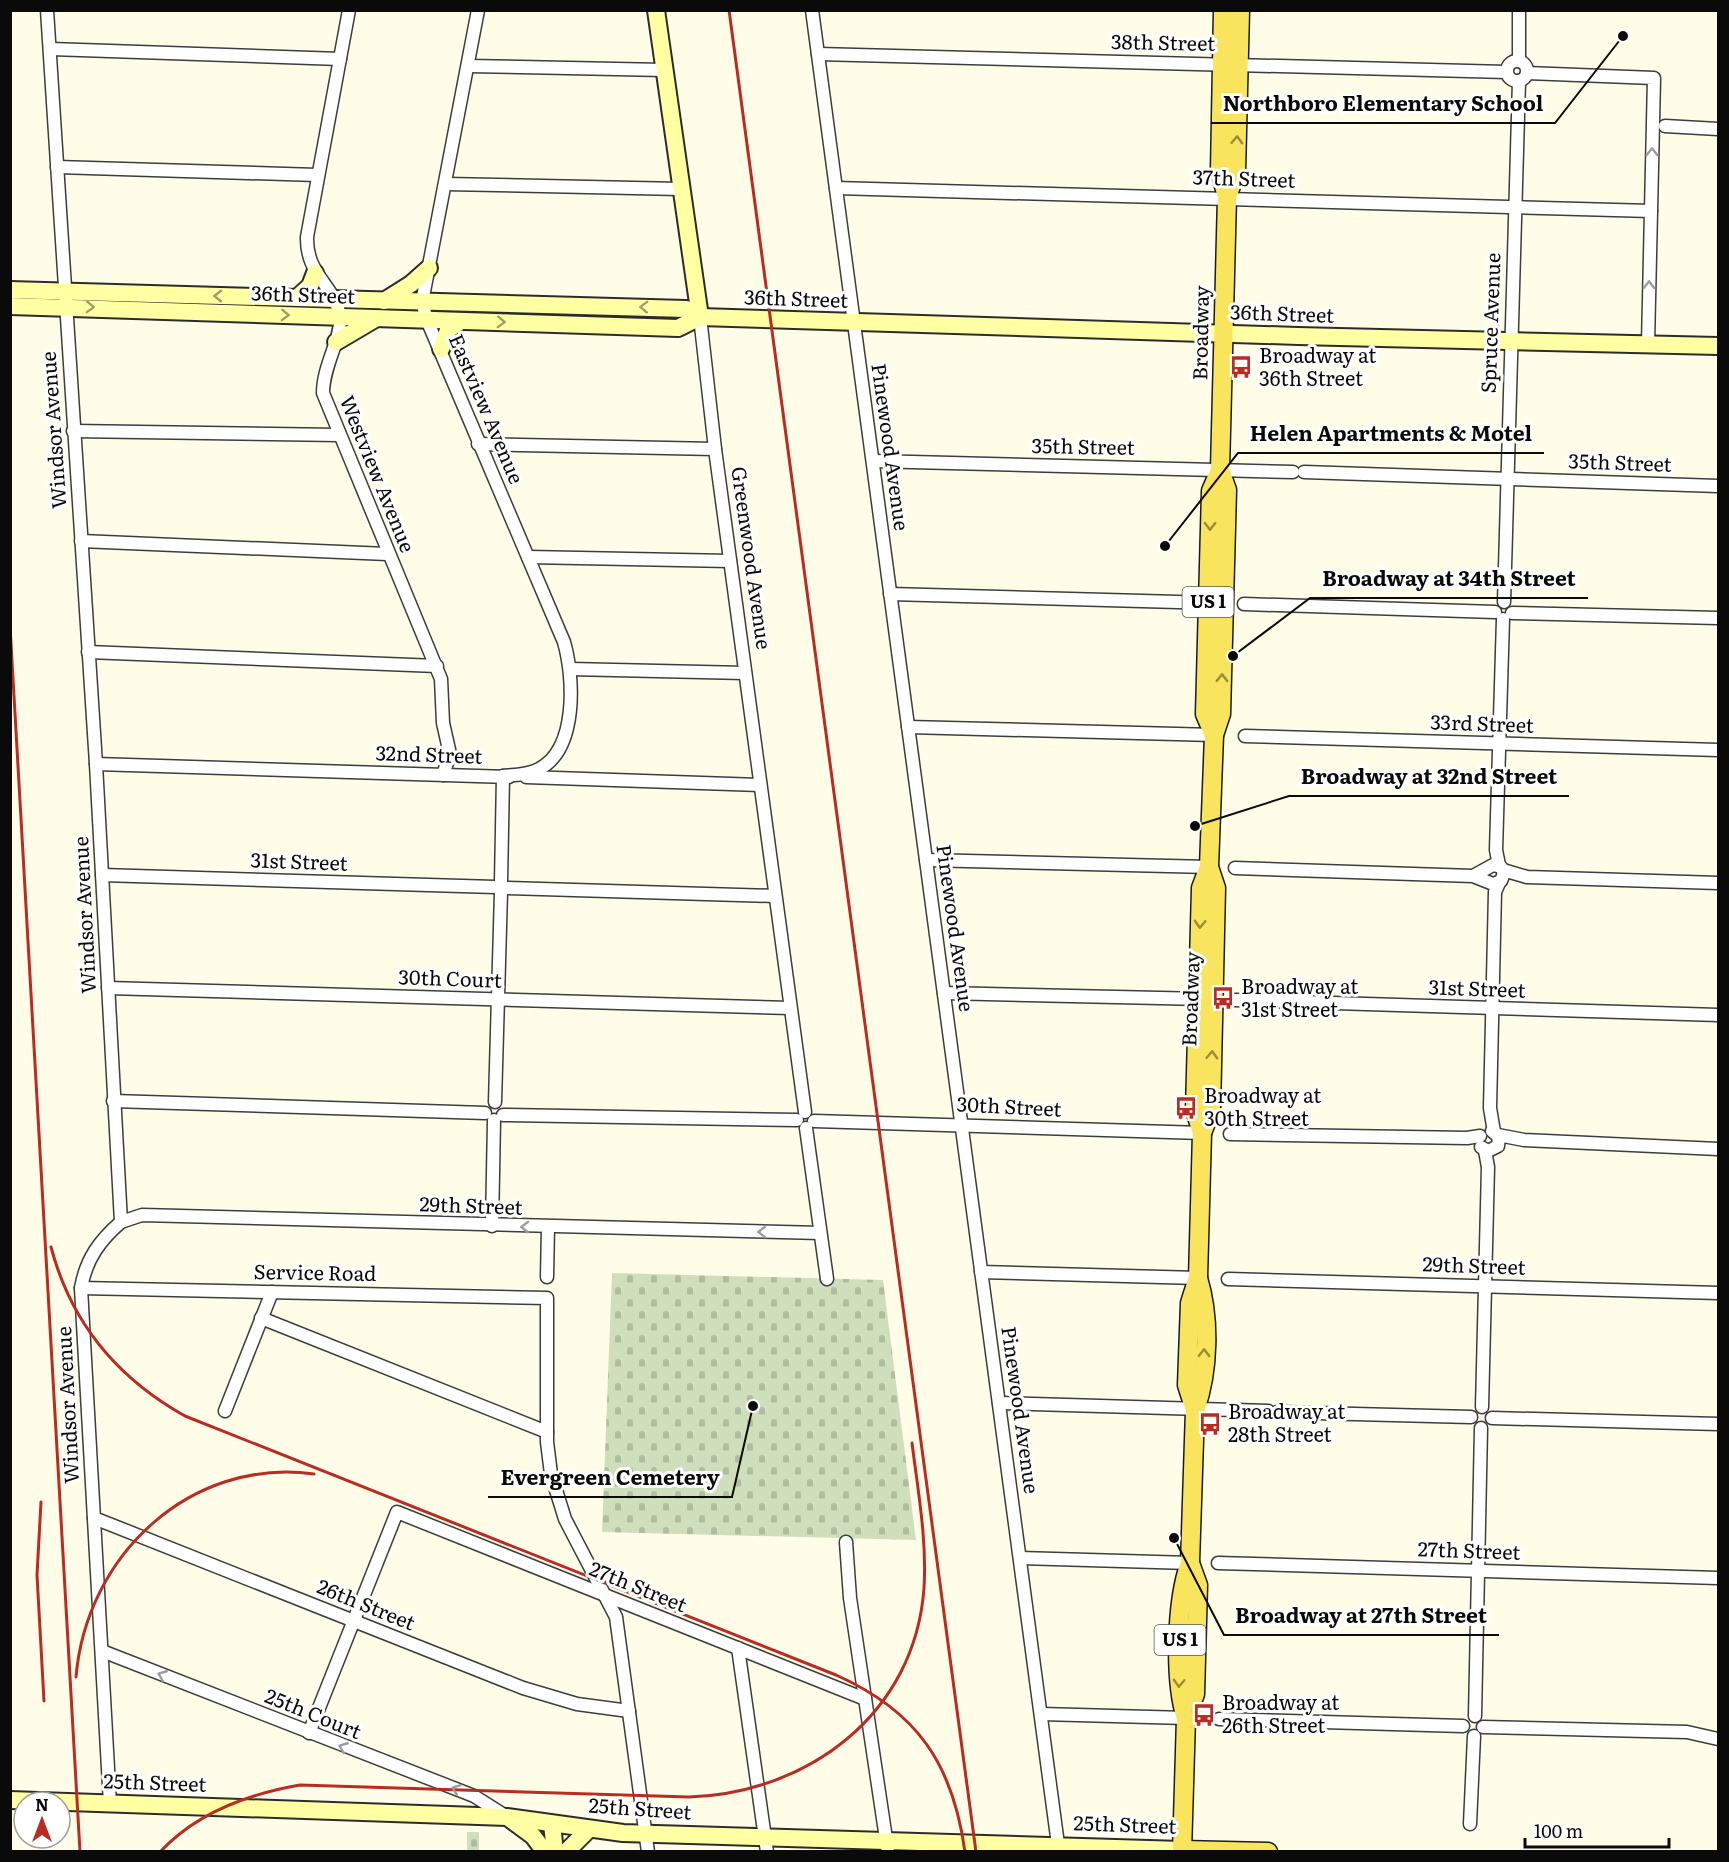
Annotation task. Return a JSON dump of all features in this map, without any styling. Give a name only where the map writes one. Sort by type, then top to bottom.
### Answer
[{"type":"main road","name":"Broadway","points":[[1223,10],[1231,64]]},
{"type":"main road","name":"Broadway","points":[[1182,1850],[1186,1718],[1195,1694],[1198,1585],[1190,1563],[1195,1410],[1187,1385],[1190,1303],[1198,1278],[1202,1133],[1210,1110],[1206,999],[1216,888],[1209,867],[1214,735],[1221,714],[1216,603],[1227,490],[1220,470],[1227,197],[1220,171],[1231,64],[1240,10]]},
{"type":"main road","name":"25th Street","points":[[1182,1850],[1268,1851]]},
{"type":"street","name":"Windsor Avenue","points":[[47,10],[96,764],[121,1222],[107,1234],[93,1253],[85,1267],[81,1288],[110,1804]]},
{"type":"street","name":"Westview Avenue","points":[[349,10],[317,175],[307,245],[315,273],[334,299],[340,317],[336,342],[323,377],[323,393],[442,685],[442,723],[450,754],[443,775]]},
{"type":"street","name":"Eastview Avenue","points":[[478,10],[422,302],[426,320],[441,349],[478,444],[564,642],[570,669],[568,728],[560,749],[539,770],[503,776]]},
{"type":"street","name":"Greenwood Avenue","points":[[656,10],[700,317],[715,449],[826,1279]]},
{"type":"street","name":"Pinewood Avenue","points":[[812,10],[1059,1849]]},
{"type":"street","points":[[1519,10],[1519,61]]},
{"type":"street","points":[[51,50],[340,58]]},
{"type":"street","name":"38th Street","points":[[818,54],[1506,72]]},
{"type":"street","points":[[1523,77],[1524,64],[1519,61],[1510,63],[1506,72],[1512,80],[1523,77],[1654,78],[1648,344]]},
{"type":"street","points":[[468,66],[664,70]]},
{"type":"street","name":"Spruce Avenue","points":[[1504,615],[1511,605],[1504,602],[1506,480],[1514,207],[1523,77]]},
{"type":"street","points":[[1665,126],[1719,129]]},
{"type":"street","points":[[57,167],[317,175]]},
{"type":"street","points":[[446,184],[680,189]]},
{"type":"street","name":"37th Street","points":[[836,188],[1227,197],[1651,211]]},
{"type":"street","points":[[384,301],[411,284],[429,268]]},
{"type":"street","points":[[297,298],[310,286],[315,273]]},
{"type":"street","name":"36th Street","points":[[10,290],[65,298],[375,319],[678,328],[700,317]]},
{"type":"street","name":"36th Street","points":[[10,306],[65,298],[297,298],[686,309],[700,317],[1224,334],[1719,346]]},
{"type":"street","points":[[336,342],[375,319]]},
{"type":"street","points":[[441,349],[448,330],[461,321]]},
{"type":"street","points":[[73,431],[339,435]]},
{"type":"street","points":[[478,444],[715,449]]},
{"type":"street","name":"35th Street","points":[[873,461],[1719,486]]},
{"type":"street","points":[[81,541],[387,554]]},
{"type":"street","points":[[528,557],[730,561]]},
{"type":"street","points":[[890,594],[1216,603]]},
{"type":"street","points":[[1244,604],[1504,615],[1719,618]]},
{"type":"street","points":[[1482,1407],[1504,615]]},
{"type":"street","points":[[88,652],[436,666]]},
{"type":"street","points":[[570,669],[745,673]]},
{"type":"street","points":[[908,727],[1214,735]]},
{"type":"street","name":"33rd Street","points":[[1245,736],[1719,750]]},
{"type":"street","name":"32nd Street","points":[[96,764],[760,784]]},
{"type":"street","points":[[492,1226],[494,1116],[502,1106],[495,1102],[503,776]]},
{"type":"street","points":[[926,860],[1209,867]]},
{"type":"street","points":[[1235,868],[1719,883]]},
{"type":"street","name":"31st Street","points":[[102,875],[775,896]]},
{"type":"street","name":"30th Court","points":[[108,988],[790,1008]]},
{"type":"street","points":[[944,993],[1206,999]]},
{"type":"street","name":"31st Street","points":[[1235,1000],[1719,1015]]},
{"type":"street","name":"30th Street","points":[[113,1101],[494,1116],[806,1120],[1202,1133]]},
{"type":"street","points":[[1230,1134],[1467,1138],[1489,1141],[1524,1140],[1719,1149]]},
{"type":"street","name":"29th Street","points":[[121,1222],[142,1215],[820,1233]]},
{"type":"street","points":[[547,1277],[548,1227]]},
{"type":"street","points":[[981,1272],[1198,1278]]},
{"type":"street","name":"29th Street","points":[[1228,1279],[1719,1293]]},
{"type":"street","name":"Service Road","points":[[81,1288],[547,1298],[547,1432]]},
{"type":"street","points":[[225,1411],[272,1292]]},
{"type":"street","points":[[261,1318],[547,1432],[548,1458],[556,1498],[607,1596],[615,1617],[648,1851]]},
{"type":"street","points":[[999,1404],[1471,1417]]},
{"type":"street","points":[[1482,1407],[1488,1409],[1492,1418],[1487,1426],[1481,1428],[1475,1426],[1471,1417],[1473,1411],[1482,1407]]},
{"type":"street","points":[[1492,1418],[1719,1424]]},
{"type":"street","points":[[1475,1716],[1481,1428]]},
{"type":"street","name":"27th Street","points":[[354,1621],[397,1512],[865,1699]]},
{"type":"street","name":"26th Street","points":[[94,1518],[550,1697],[629,1711]]},
{"type":"street","points":[[846,1542],[850,1598],[887,1846]]},
{"type":"street","points":[[1020,1558],[1190,1563]]},
{"type":"street","name":"27th Street","points":[[1218,1563],[1719,1578]]},
{"type":"street","points":[[309,1733],[354,1621]]},
{"type":"street","points":[[738,1648],[766,1844]]},
{"type":"street","name":"25th Court","points":[[102,1651],[474,1796],[507,1817]]},
{"type":"street","points":[[1041,1714],[1186,1718]]},
{"type":"street","points":[[1475,1716],[1482,1721],[1483,1727],[1479,1734],[1473,1736],[1467,1734],[1463,1726],[1466,1718],[1475,1716]]},
{"type":"street","points":[[1219,1719],[1463,1726]]},
{"type":"street","points":[[1483,1727],[1690,1732],[1719,1739]]},
{"type":"street","points":[[1470,1824],[1473,1736]]},
{"type":"street","name":"25th Street","points":[[10,1800],[507,1817],[588,1830],[766,1844],[1182,1850]]},
{"type":"street","points":[[507,1817],[533,1836],[545,1851]]},
{"type":"street","points":[[552,1824],[555,1851]]},
{"type":"street","points":[[566,1851],[588,1830]]},
{"type":"green space","points":[[612,1273],[883,1280],[916,1540],[602,1532]]},
{"type":"green space","points":[[467,1832],[479,1832],[479,1851],[467,1851]]},
{"type":"railway","points":[[729,10],[976,1852]]},
{"type":"railway","points":[[10,626],[80,1852]]},
{"type":"railway","points":[[51,1247],[71,1300],[84,1324],[100,1346],[138,1384],[185,1416],[836,1675],[889,1705],[926,1744],[940,1767],[951,1792],[965,1852]]},
{"type":"railway","points":[[160,1852],[190,1826],[224,1807],[261,1794],[300,1785],[689,1797],[733,1792],[775,1780],[813,1762],[848,1738],[877,1708],[900,1673],[916,1633],[925,1570],[912,1443]]},
{"type":"railway","points":[[76,1677],[84,1633],[100,1592],[123,1555],[152,1524],[187,1499],[226,1482],[269,1473],[314,1474]]},
{"type":"railway","points":[[41,1502],[37,1575],[44,1701]]},
{"type":"place","name":"Northboro Elementary School","points":[[1623,36]]},
{"type":"place","name":"Broadway at 36th Street","points":[[1241,367]]},
{"type":"place","name":"Helen Apartments & Motel","points":[[1165,546]]},
{"type":"place","name":"Broadway at 34th Street","points":[[1233,656]]},
{"type":"place","name":"Broadway at 32nd Street","points":[[1195,826]]},
{"type":"place","name":"Broadway at 31st Street","points":[[1223,998]]},
{"type":"place","name":"Broadway at 30th Street","points":[[1186,1108]]},
{"type":"place","name":"Evergreen Cemetery","points":[[753,1406]]},
{"type":"place","name":"Broadway at 28th Street","points":[[1210,1424]]},
{"type":"place","name":"Broadway at 27th Street","points":[[1174,1538]]},
{"type":"place","name":"Broadway at 26th Street","points":[[1204,1715]]}]
